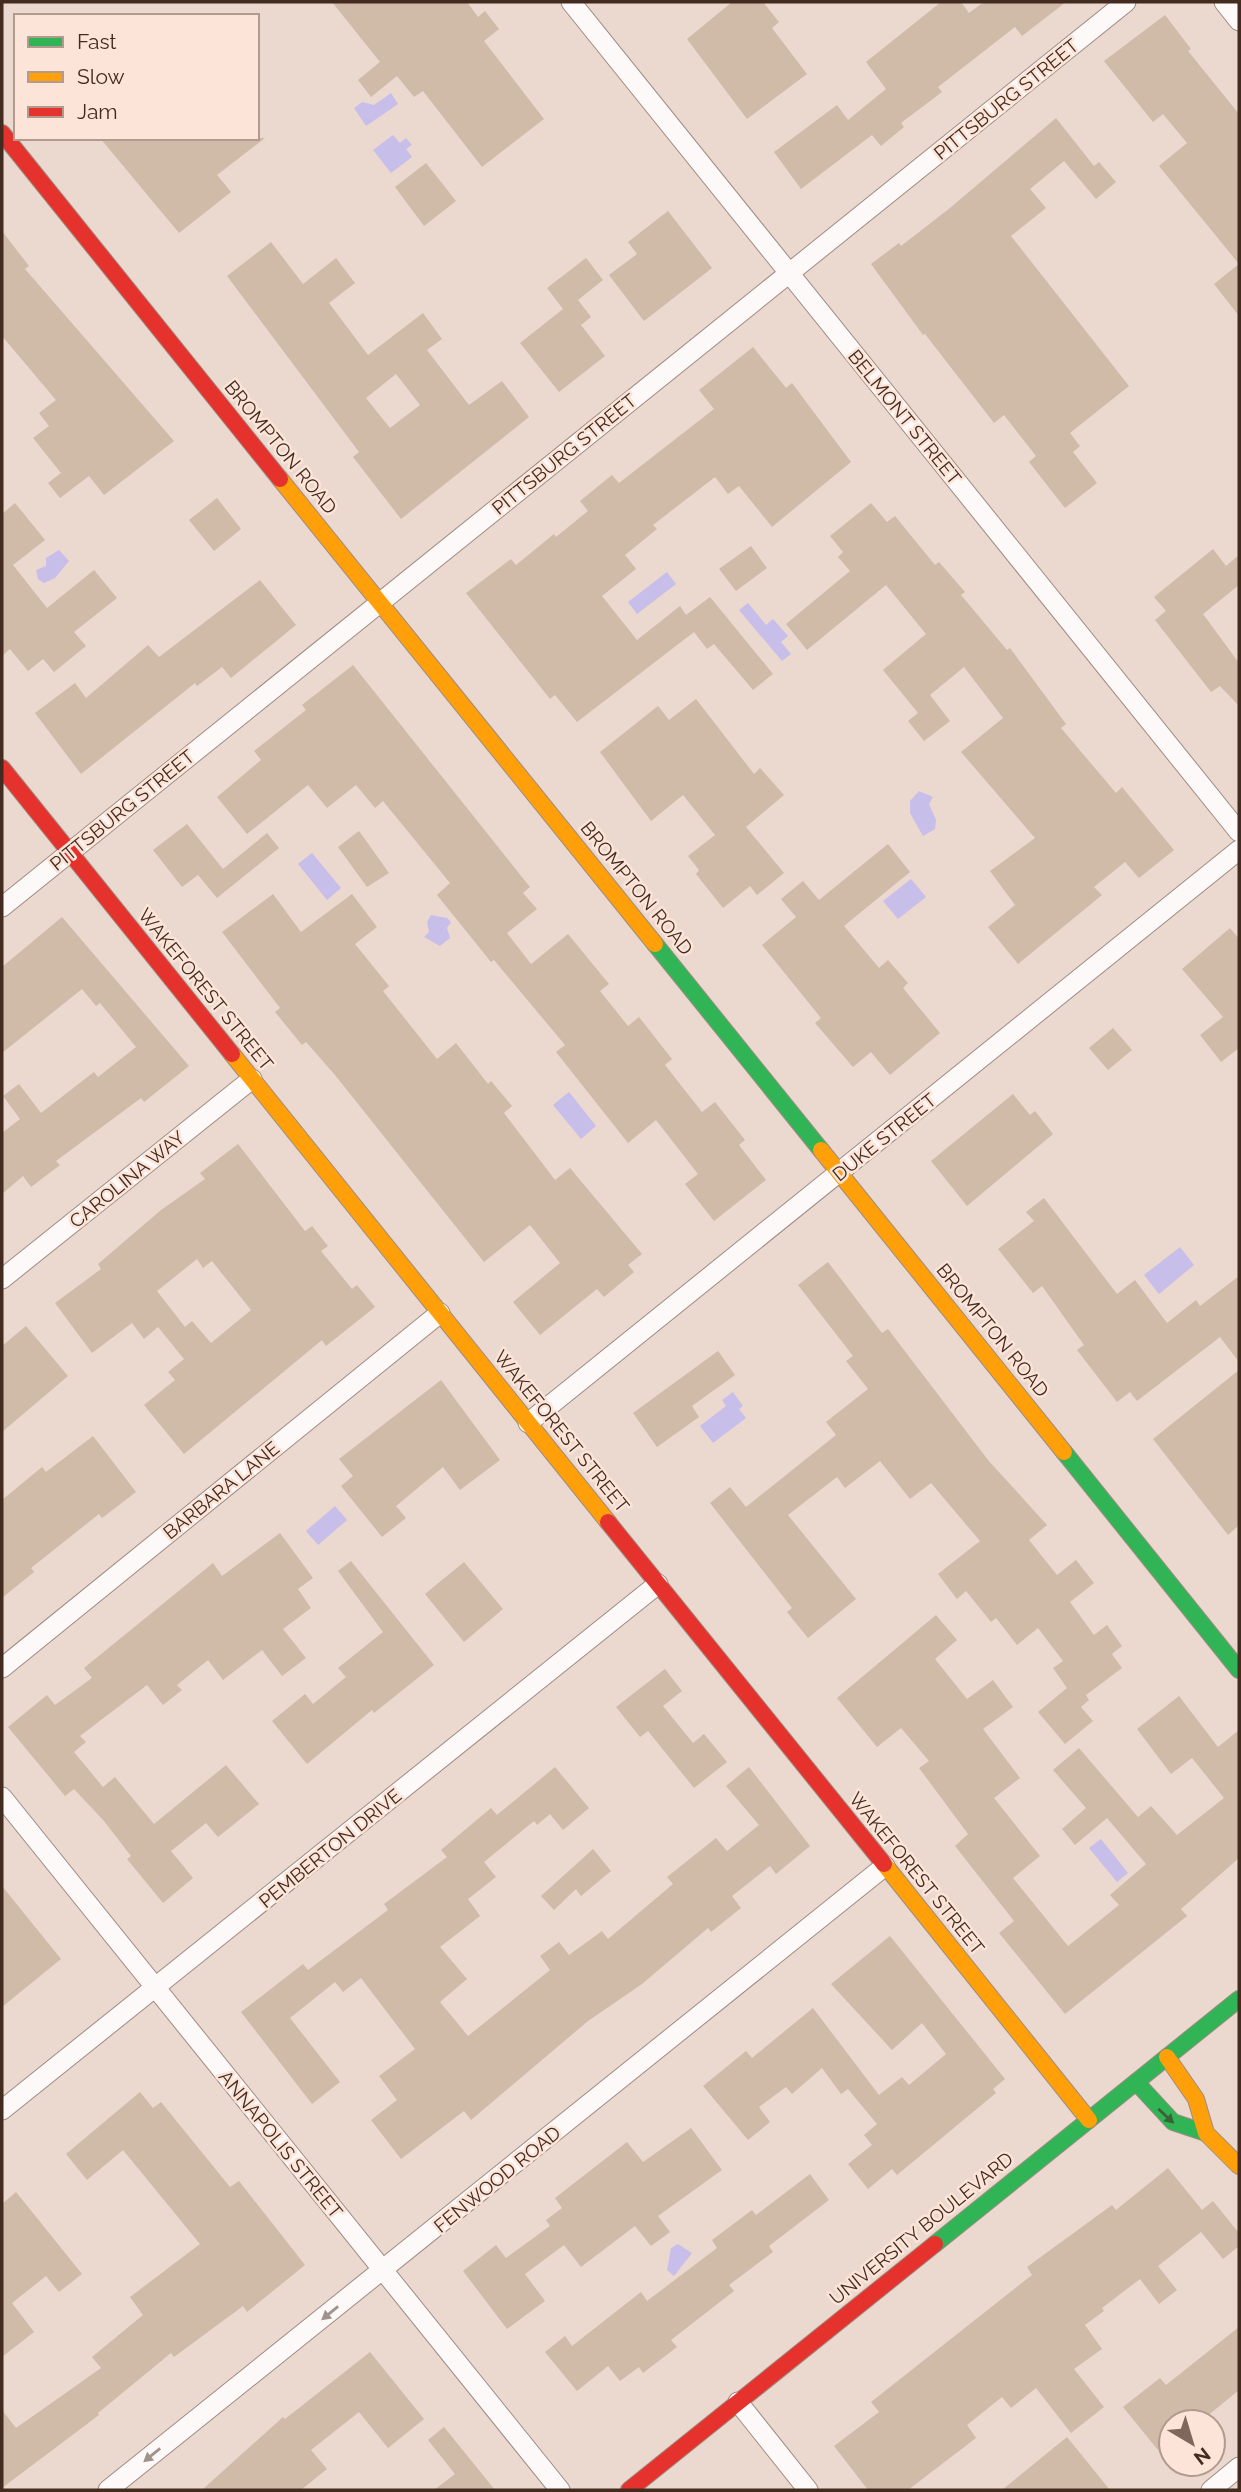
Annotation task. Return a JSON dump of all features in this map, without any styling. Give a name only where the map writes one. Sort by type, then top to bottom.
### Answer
[{"type":"street","name":"BELMONT STREET","points":[[571,2],[1239,832]]},
{"type":"street","name":"PITTSBURG STREET","points":[[2,907],[1126,2]]},
{"type":"street","points":[[1224,2],[1239,21]]},
{"type":"street","name":"BROMPTON ROAD","points":[[2,133],[1239,1670]]},
{"type":"street","name":"WAKEFOREST STREET","points":[[2,768],[1089,2120]]},
{"type":"street","name":"DUKE STREET","points":[[528,1423],[1239,850]]},
{"type":"street","name":"CAROLINA WAY","points":[[2,1279],[252,1079]]},
{"type":"street","name":"BARBARA LANE","points":[[2,1668],[440,1313]]},
{"type":"street","name":"PEMBERTON DRIVE","points":[[2,2110],[659,1584]]},
{"type":"street","name":"ANNAPOLIS STREET","points":[[2,1797],[561,2490]]},
{"type":"street","name":"FENWOOD ROAD","points":[[108,2490],[885,1866]]},
{"type":"street","name":"UNIVERSITY BOULEVARD","points":[[629,2490],[1239,1998]]},
{"type":"street","points":[[1167,2057],[1196,2099],[1206,2133],[1239,2166]]},
{"type":"street","points":[[1136,2082],[1167,2121],[1185,2130],[1206,2133]]},
{"type":"street","points":[[738,2402],[808,2490]]},
{"type":"street","points":[[1211,2490],[1239,2467]]},
{"type":"shaded area","points":[[391,93],[398,104],[366,126],[354,108],[362,102],[374,105]]},
{"type":"shaded area","points":[[393,135],[400,143],[406,138],[412,145],[406,149],[412,157],[391,173],[373,150]]},
{"type":"shaded area","points":[[59,550],[69,561],[55,578],[44,583],[38,579],[36,570],[46,566],[46,558]]},
{"type":"shaded area","points":[[667,572],[676,584],[637,614],[628,602]]},
{"type":"shaded area","points":[[748,603],[766,625],[773,619],[788,636],[781,642],[791,654],[782,661],[739,610]]},
{"type":"shaded area","points":[[919,791],[933,797],[929,804],[936,820],[935,829],[923,836],[910,813],[910,801]]},
{"type":"shaded area","points":[[312,853],[341,888],[327,900],[298,864]]},
{"type":"shaded area","points":[[911,879],[926,897],[898,919],[883,901]]},
{"type":"shaded area","points":[[431,915],[447,918],[451,922],[447,928],[450,938],[440,946],[424,937],[429,932],[427,922]]},
{"type":"shaded area","points":[[569,1092],[596,1126],[581,1139],[553,1105]]},
{"type":"shaded area","points":[[1180,1247],[1194,1265],[1159,1294],[1144,1275]]},
{"type":"shaded area","points":[[733,1392],[743,1406],[739,1409],[746,1418],[713,1443],[700,1426],[726,1406],[722,1400]]},
{"type":"shaded area","points":[[335,1506],[347,1520],[318,1545],[306,1531]]},
{"type":"shaded area","points":[[1101,1839],[1128,1873],[1117,1882],[1089,1848]]},
{"type":"shaded area","points":[[678,2244],[692,2253],[674,2276],[667,2270],[671,2248]]},
{"type":"building","points":[[332,2],[467,2],[478,17],[485,11],[499,29],[484,41],[544,119],[482,167],[423,91],[414,97],[397,76],[371,97],[358,80],[380,62]]},
{"type":"building","points":[[732,2],[763,2],[779,22],[772,28],[807,74],[747,119],[687,39]]},
{"type":"building","points":[[941,2],[961,2],[969,13],[984,2],[1066,2],[1022,36],[1015,27],[938,87],[942,92],[901,123],[904,127],[881,146],[872,135],[801,189],[774,152],[837,105],[848,120],[886,89],[866,62]]},
{"type":"building","points":[[1165,15],[1191,49],[1188,51],[1239,114],[1239,264],[1159,166],[1187,143],[1163,114],[1153,122],[1104,61]]},
{"type":"building","points":[[1056,118],[1094,166],[1099,162],[1116,182],[1096,199],[1064,161],[1030,189],[1046,208],[1011,236],[1129,386],[1070,433],[1080,446],[1073,452],[1097,483],[1065,508],[1029,462],[1036,456],[1004,415],[994,423],[925,334],[923,335],[871,264],[899,243],[901,246],[950,208]]},
{"type":"building","points":[[265,138],[217,175],[231,192],[179,233],[102,140]]},
{"type":"building","points":[[426,163],[456,201],[424,226],[395,187]]},
{"type":"building","points":[[668,211],[712,268],[644,321],[609,275],[637,254],[628,242]]},
{"type":"building","points":[[2,231],[29,266],[25,269],[174,441],[104,495],[89,476],[60,498],[48,483],[61,473],[33,438],[49,426],[39,413],[56,400],[2,336]]},
{"type":"building","points":[[271,242],[303,284],[336,258],[355,283],[329,303],[368,355],[423,313],[442,339],[427,350],[469,405],[502,381],[529,417],[401,519],[353,457],[359,452],[227,276]],"holes":[[[396,374],[420,405],[390,428],[366,398]]]},
{"type":"building","points":[[586,258],[603,280],[578,300],[591,317],[581,325],[605,356],[559,392],[520,343],[563,309],[547,288]]},
{"type":"building","points":[[1239,264],[1239,316],[1214,284]]},
{"type":"building","points":[[753,347],[786,388],[792,383],[851,462],[772,527],[739,486],[728,494],[715,477],[653,525],[657,529],[625,555],[636,569],[602,596],[637,640],[680,606],[686,615],[710,597],[773,674],[753,690],[714,644],[707,649],[694,632],[577,722],[555,695],[550,699],[466,593],[511,559],[516,565],[554,534],[556,537],[588,511],[580,501],[612,475],[619,483],[714,409],[699,390]]},
{"type":"building","points":[[217,498],[241,529],[214,551],[189,520]]},
{"type":"building","points":[[15,503],[45,540],[13,565],[47,608],[94,570],[117,598],[74,632],[86,646],[54,672],[43,659],[28,671],[10,649],[2,656],[2,514]]},
{"type":"building","points":[[871,503],[887,522],[895,516],[935,565],[939,562],[965,592],[961,595],[1007,650],[1010,648],[1066,724],[1061,728],[1116,793],[1122,787],[1174,850],[1139,878],[1125,862],[1094,887],[1102,895],[1018,964],[988,927],[1015,905],[990,871],[1035,838],[961,752],[1003,718],[964,667],[930,695],[950,721],[924,741],[908,721],[918,713],[883,670],[926,634],[886,585],[807,650],[786,624],[850,571],[838,557],[843,552],[830,536]]},
{"type":"building","points":[[751,546],[767,568],[736,591],[719,569]]},
{"type":"building","points":[[1213,549],[1226,566],[1239,555],[1239,585],[1203,614],[1239,663],[1239,706],[1220,686],[1211,692],[1155,620],[1166,611],[1154,597]]},
{"type":"building","points":[[260,580],[296,625],[231,678],[222,667],[197,686],[195,683],[81,774],[35,713],[75,683],[86,698],[148,645],[159,657]]},
{"type":"building","points":[[353,665],[530,887],[523,893],[537,909],[507,933],[531,964],[568,934],[609,984],[600,991],[628,1026],[639,1017],[672,1059],[665,1065],[702,1112],[715,1102],[745,1140],[739,1145],[766,1180],[714,1221],[685,1184],[698,1174],[656,1120],[628,1143],[556,1052],[565,1045],[494,960],[491,962],[437,895],[450,883],[383,801],[375,808],[356,785],[327,808],[308,785],[247,834],[217,797],[261,760],[254,751],[306,710],[302,705]]},
{"type":"building","points":[[696,699],[754,774],[760,768],[784,795],[746,827],[784,873],[757,895],[750,886],[723,908],[696,874],[699,870],[688,856],[715,835],[683,795],[651,821],[600,752],[658,706],[669,720]]},
{"type":"building","points":[[187,824],[223,869],[267,833],[279,848],[217,898],[198,875],[182,887],[153,850]]},
{"type":"building","points":[[359,831],[389,873],[367,887],[338,847]]},
{"type":"building","points":[[888,844],[910,872],[844,926],[879,968],[888,960],[908,983],[903,988],[940,1033],[890,1075],[871,1052],[853,1067],[815,1023],[821,1018],[762,945],[796,917],[781,899],[803,881],[819,900]]},
{"type":"building","points":[[273,894],[301,932],[352,894],[377,927],[355,944],[389,986],[383,991],[437,1059],[456,1043],[488,1084],[491,1081],[512,1106],[504,1113],[555,1180],[570,1168],[642,1254],[628,1265],[634,1272],[604,1297],[597,1289],[540,1335],[513,1302],[560,1263],[530,1225],[484,1262],[335,1075],[306,1042],[302,1045],[275,1012],[280,1008],[222,932]]},
{"type":"building","points":[[62,917],[189,1066],[144,1102],[141,1098],[56,1161],[60,1165],[31,1187],[23,1176],[2,1194],[2,1133],[20,1119],[3,1096],[19,1084],[41,1113],[94,1072],[98,1077],[136,1047],[100,1003],[96,1006],[82,989],[2,1053],[2,967]]},
{"type":"building","points":[[1230,928],[1239,939],[1239,1048],[1221,1062],[1200,1035],[1223,1017],[1182,969]]},
{"type":"building","points":[[1113,1028],[1132,1050],[1108,1070],[1089,1048]]},
{"type":"building","points":[[1013,1094],[1030,1115],[1035,1111],[1053,1134],[967,1206],[931,1161]]},
{"type":"building","points":[[238,1144],[305,1231],[312,1226],[328,1246],[321,1251],[352,1289],[357,1285],[375,1307],[326,1346],[322,1340],[184,1454],[144,1405],[175,1380],[168,1372],[184,1359],[158,1327],[144,1339],[132,1323],[92,1353],[55,1303],[101,1269],[98,1264],[161,1210],[205,1179],[200,1173]],"holes":[[[197,1259],[203,1268],[212,1261],[251,1310],[211,1343],[192,1321],[185,1327],[157,1291]]]},
{"type":"building","points":[[1044,1198],[1117,1294],[1135,1280],[1167,1323],[1196,1300],[1200,1306],[1239,1276],[1239,1362],[1220,1337],[1137,1401],[1130,1392],[1117,1402],[1077,1350],[1084,1345],[1042,1286],[1033,1293],[998,1249],[1034,1221],[1026,1212]]},
{"type":"building","points":[[828,1262],[882,1333],[888,1329],[988,1460],[1047,1525],[1029,1540],[1057,1575],[1076,1560],[1094,1583],[1070,1602],[1094,1635],[1107,1625],[1122,1646],[1112,1654],[1122,1668],[1086,1695],[1089,1700],[1081,1707],[1093,1721],[1065,1744],[1038,1712],[1067,1688],[1053,1668],[1063,1661],[1038,1628],[1017,1645],[996,1618],[991,1622],[966,1591],[957,1599],[938,1574],[980,1541],[931,1483],[910,1499],[880,1461],[845,1488],[837,1477],[788,1515],[856,1599],[808,1638],[787,1612],[792,1608],[710,1503],[730,1487],[746,1507],[836,1435],[826,1422],[868,1389],[846,1361],[853,1356],[798,1285]]},
{"type":"building","points":[[26,1326],[68,1376],[2,1432],[2,1346]]},
{"type":"building","points":[[718,1351],[735,1375],[692,1406],[699,1417],[657,1447],[633,1413]]},
{"type":"building","points":[[1239,1370],[1239,1525],[1228,1535],[1153,1439]]},
{"type":"building","points":[[441,1380],[500,1460],[460,1490],[443,1467],[396,1506],[406,1518],[382,1537],[341,1486],[353,1476],[339,1459]]},
{"type":"building","points":[[93,1436],[136,1492],[102,1518],[99,1514],[31,1568],[34,1572],[2,1598],[2,1500],[42,1467],[46,1472]]},
{"type":"building","points":[[280,1533],[313,1578],[298,1589],[311,1608],[283,1629],[306,1658],[282,1676],[262,1650],[223,1680],[208,1660],[177,1685],[182,1690],[163,1705],[147,1685],[80,1736],[86,1742],[74,1752],[103,1787],[115,1777],[154,1824],[226,1765],[259,1804],[218,1837],[206,1823],[171,1851],[193,1878],[163,1903],[127,1859],[131,1856],[104,1821],[74,1789],[65,1796],[8,1727],[47,1695],[55,1705],[92,1678],[84,1668],[213,1563],[222,1576]]},
{"type":"building","points":[[351,1561],[434,1665],[374,1713],[372,1710],[307,1764],[272,1721],[305,1694],[313,1704],[346,1677],[338,1668],[383,1632],[338,1571]]},
{"type":"building","points":[[464,1562],[503,1609],[464,1642],[425,1594]]},
{"type":"building","points":[[936,1615],[957,1640],[935,1659],[967,1699],[993,1680],[1013,1707],[983,1729],[1020,1778],[994,1798],[1040,1856],[1013,1878],[1068,1946],[1119,1905],[1110,1895],[1146,1864],[1107,1818],[1075,1845],[1062,1829],[1086,1808],[1053,1770],[1079,1748],[1138,1817],[1151,1806],[1177,1835],[1224,1798],[1192,1758],[1171,1774],[1137,1729],[1179,1696],[1218,1747],[1239,1730],[1239,1858],[1181,1909],[1187,1916],[1065,2014],[999,1933],[1014,1921],[955,1846],[968,1834],[919,1768],[929,1761],[901,1728],[877,1747],[837,1698]]},
{"type":"building","points":[[665,1669],[682,1691],[663,1706],[693,1743],[704,1734],[727,1762],[694,1788],[648,1731],[640,1737],[616,1707]]},
{"type":"building","points":[[555,1767],[589,1808],[563,1830],[550,1814],[537,1825],[534,1821],[484,1862],[496,1877],[468,1899],[480,1916],[440,1947],[467,1979],[440,2002],[468,2036],[550,1970],[540,1956],[559,1942],[569,1955],[602,1931],[608,1939],[673,1884],[667,1877],[716,1838],[727,1851],[759,1825],[726,1786],[749,1767],[810,1846],[776,1874],[770,1866],[732,1896],[741,1908],[711,1932],[708,1928],[642,1984],[588,2021],[471,2120],[464,2111],[401,2159],[371,2120],[397,2100],[379,2076],[415,2049],[361,1978],[343,1992],[335,1982],[290,2018],[340,2082],[312,2104],[241,2012],[303,1964],[308,1970],[388,1910],[384,1904],[447,1857],[441,1850],[491,1808],[497,1815]]},
{"type":"building","points":[[593,1849],[611,1871],[581,1896],[576,1889],[554,1910],[541,1896]]},
{"type":"building","points":[[2,1886],[61,1959],[2,2007]]},
{"type":"building","points":[[890,1936],[1005,2079],[993,2089],[996,2093],[897,2175],[892,2169],[868,2189],[848,2164],[872,2145],[864,2135],[877,2124],[848,2089],[841,2094],[822,2068],[792,2094],[786,2087],[759,2107],[770,2122],[748,2140],[703,2086],[746,2051],[752,2058],[813,2008],[879,2095],[902,2077],[909,2085],[946,2054],[922,2023],[892,2050],[831,1984]]},
{"type":"building","points":[[140,2092],[153,2108],[161,2102],[230,2187],[239,2181],[305,2265],[247,2312],[243,2306],[174,2357],[171,2353],[98,2413],[99,2415],[2,2488],[2,2410],[16,2428],[101,2368],[92,2357],[143,2315],[130,2297],[200,2244],[123,2150],[87,2180],[66,2154]]},
{"type":"building","points":[[691,2128],[722,2170],[658,2216],[670,2232],[651,2246],[635,2226],[581,2267],[564,2245],[525,2274],[545,2301],[507,2329],[463,2271],[496,2245],[506,2258],[550,2226],[546,2220],[562,2208],[555,2198],[627,2142],[643,2162]]},
{"type":"building","points":[[1168,2168],[1202,2210],[1213,2201],[1239,2233],[1239,2246],[1223,2259],[1201,2232],[1158,2266],[1177,2290],[1159,2304],[1140,2279],[1102,2308],[1104,2311],[1085,2325],[1102,2349],[1074,2369],[1104,2407],[1071,2433],[1036,2388],[1011,2408],[1002,2397],[967,2425],[976,2438],[908,2490],[868,2490],[834,2446],[879,2412],[871,2402],[1032,2275],[1027,2267],[1112,2205],[1116,2210]]},
{"type":"building","points":[[810,2174],[829,2200],[769,2246],[773,2252],[729,2285],[734,2291],[671,2340],[677,2347],[643,2373],[639,2367],[620,2381],[608,2366],[577,2391],[545,2352],[565,2336],[572,2346],[641,2292],[647,2301],[717,2248],[712,2240],[752,2210],[756,2215]]},
{"type":"building","points":[[16,2192],[82,2274],[59,2292],[46,2276],[12,2303],[34,2332],[2,2357],[2,2204]]},
{"type":"building","points":[[1239,2327],[1239,2390],[1217,2408],[1157,2408],[1157,2449],[1123,2407],[1160,2378],[1166,2385]]},
{"type":"building","points":[[370,2352],[424,2419],[388,2448],[359,2412],[311,2450],[327,2469],[301,2490],[202,2490],[283,2417],[285,2419]]},
{"type":"building","points":[[444,2427],[495,2490],[434,2490],[455,2474],[428,2440]]},
{"type":"building","points":[[1067,2437],[1110,2490],[1002,2490]]},
{"type":"traffic: fast","points":[[655,944],[821,1150]]},
{"type":"traffic: fast","points":[[1064,1452],[1239,1670]]},
{"type":"traffic: fast","points":[[935,2244],[1239,1999]]},
{"type":"traffic: fast","points":[[1136,2082],[1173,2122],[1206,2133]]},
{"type":"traffic: slow","points":[[280,479],[655,944]]},
{"type":"traffic: slow","points":[[232,1054],[608,1522]]},
{"type":"traffic: slow","points":[[821,1150],[1064,1452]]},
{"type":"traffic: slow","points":[[884,1864],[1089,2120]]},
{"type":"traffic: slow","points":[[1167,2057],[1196,2099],[1206,2133],[1239,2166]]},
{"type":"traffic: jam","points":[[2,133],[280,479]]},
{"type":"traffic: jam","points":[[2,768],[232,1054]]},
{"type":"traffic: jam","points":[[608,1522],[884,1864]]},
{"type":"traffic: jam","points":[[629,2490],[935,2244]]}]
